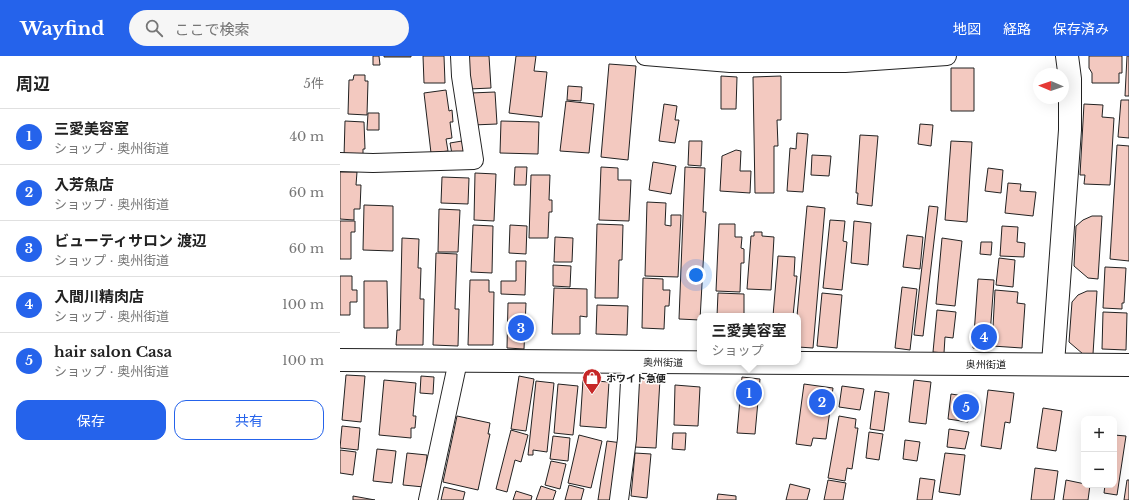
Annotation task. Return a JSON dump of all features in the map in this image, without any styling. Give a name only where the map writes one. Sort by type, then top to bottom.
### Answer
[{"type":"main road","points":[[1053,364],[1070,130],[1070,79],[1067,56]]},
{"type":"main road","name":"奥州街道","points":[[340,360],[697,362]]},
{"type":"main road","name":"奥州街道","points":[[801,363],[1129,365]]},
{"type":"street","points":[[340,162],[373,163],[474,160],[460,76],[460,56]]},
{"type":"street","points":[[653,56],[730,63],[845,63],[947,56]]},
{"type":"street","points":[[428,500],[458,361]]},
{"type":"street","points":[[619,500],[627,439],[631,362]]},
{"type":"building","points":[[373,56],[379,56],[380,65],[373,65]]},
{"type":"building","points":[[411,56],[411,57],[384,57]]},
{"type":"building","points":[[423,56],[444,56],[445,83],[424,83]]},
{"type":"building","points":[[467,56],[489,56],[491,88],[469,89]]},
{"type":"building","points":[[516,56],[536,56],[534,71],[547,72],[542,117],[509,113]]},
{"type":"building","points":[[1089,56],[1122,56],[1122,73],[1119,73],[1119,83],[1092,83],[1092,73],[1089,68]]},
{"type":"building","points":[[1127,56],[1129,56],[1129,96],[1125,96]]},
{"type":"building","points":[[609,64],[636,66],[628,160],[601,157]]},
{"type":"building","points":[[951,68],[974,68],[974,111],[951,111]]},
{"type":"building","points":[[354,75],[365,75],[365,81],[368,81],[367,115],[348,114],[349,80],[353,80]]},
{"type":"building","points":[[721,76],[737,77],[736,109],[721,109]]},
{"type":"building","points":[[781,76],[781,120],[777,120],[778,146],[774,146],[774,193],[755,193],[753,77]]},
{"type":"building","points":[[568,86],[582,87],[581,101],[567,100]]},
{"type":"building","points":[[446,90],[449,111],[452,110],[453,122],[450,122],[452,138],[446,139],[448,151],[431,153],[424,93]]},
{"type":"building","points":[[495,92],[497,124],[473,125],[471,93]]},
{"type":"building","points":[[1121,100],[1129,100],[1129,138],[1118,137]]},
{"type":"building","points":[[566,101],[594,104],[589,153],[560,151]]},
{"type":"building","points":[[664,104],[677,106],[675,120],[679,120],[675,143],[659,141]]},
{"type":"building","points":[[1084,104],[1103,105],[1102,117],[1114,118],[1110,185],[1084,184],[1085,175],[1080,175]]},
{"type":"building","points":[[368,113],[379,113],[379,130],[367,130]]},
{"type":"building","points":[[345,121],[364,122],[365,149],[363,149],[363,158],[344,157]]},
{"type":"building","points":[[501,121],[539,122],[538,154],[500,153]]},
{"type":"building","points":[[920,124],[933,125],[931,146],[918,144]]},
{"type":"building","points":[[797,133],[808,134],[803,192],[787,191],[790,148],[796,149]]},
{"type":"building","points":[[860,135],[878,136],[872,206],[857,204],[858,193],[856,193]]},
{"type":"building","points":[[462,141],[464,153],[452,154],[450,143]]},
{"type":"building","points":[[689,141],[702,141],[701,166],[688,165]]},
{"type":"building","points":[[951,141],[972,142],[967,222],[945,220]]},
{"type":"building","points":[[1117,145],[1129,146],[1129,261],[1110,259]]},
{"type":"building","points":[[736,150],[741,151],[740,171],[751,171],[750,193],[720,191],[722,156]]},
{"type":"building","points":[[812,155],[831,156],[829,176],[811,175]]},
{"type":"building","points":[[653,162],[676,166],[671,194],[649,190]]},
{"type":"building","points":[[515,167],[527,167],[526,185],[514,185]]},
{"type":"building","points":[[601,167],[618,168],[618,180],[631,180],[629,221],[599,220]]},
{"type":"building","points":[[685,167],[705,168],[703,212],[706,212],[700,313],[697,313],[697,320],[679,319]]},
{"type":"building","points":[[988,168],[1003,170],[1001,193],[985,191]]},
{"type":"building","points":[[340,172],[357,172],[356,185],[361,185],[360,209],[354,209],[354,220],[340,219]]},
{"type":"building","points":[[475,173],[496,174],[494,221],[474,220]]},
{"type":"building","points":[[531,175],[550,175],[549,200],[552,200],[552,212],[549,212],[548,238],[529,238]]},
{"type":"building","points":[[442,177],[469,178],[468,204],[441,203]]},
{"type":"building","points":[[1008,183],[1021,184],[1020,191],[1036,192],[1033,216],[1005,213]]},
{"type":"building","points":[[647,202],[666,203],[665,225],[671,226],[671,215],[681,215],[678,277],[645,276]]},
{"type":"building","points":[[364,205],[393,206],[393,251],[363,250]]},
{"type":"building","points":[[807,206],[825,208],[813,348],[801,347],[801,313],[797,313]]},
{"type":"building","points":[[929,206],[938,207],[923,336],[914,335]]},
{"type":"building","points":[[439,209],[460,210],[458,252],[438,252]]},
{"type":"building","points":[[1092,216],[1102,216],[1098,279],[1088,278],[1074,266],[1076,226],[1083,220]]},
{"type":"building","points":[[830,220],[845,221],[843,241],[847,242],[842,290],[823,288]]},
{"type":"building","points":[[340,221],[355,221],[355,232],[351,232],[351,259],[340,259]]},
{"type":"building","points":[[854,221],[871,223],[868,265],[851,263]]},
{"type":"building","points":[[597,224],[623,225],[622,260],[619,260],[618,298],[595,298]]},
{"type":"building","points":[[719,224],[735,224],[735,237],[742,237],[741,248],[744,249],[744,263],[741,263],[740,292],[716,291]]},
{"type":"building","points":[[473,225],[493,226],[492,273],[471,272]]},
{"type":"building","points":[[510,225],[527,226],[526,254],[509,253]]},
{"type":"building","points":[[1002,226],[1018,227],[1017,242],[1025,243],[1024,257],[1000,256]]},
{"type":"building","points":[[754,232],[762,232],[762,236],[774,237],[771,290],[747,289],[751,236],[754,236]]},
{"type":"building","points":[[907,235],[923,237],[920,269],[903,267]]},
{"type":"building","points":[[555,237],[573,238],[572,262],[554,262]]},
{"type":"building","points":[[402,238],[419,239],[418,268],[421,268],[420,299],[424,299],[423,345],[396,345],[397,330],[400,330]]},
{"type":"building","points":[[942,238],[962,241],[955,306],[936,304]]},
{"type":"building","points":[[981,242],[992,242],[991,255],[980,254]]},
{"type":"building","points":[[436,253],[457,254],[455,309],[459,309],[458,346],[433,345]]},
{"type":"building","points":[[778,256],[795,257],[794,276],[797,276],[793,313],[773,313]]},
{"type":"building","points":[[999,258],[1015,260],[1013,287],[996,285]]},
{"type":"building","points":[[516,261],[526,261],[525,295],[501,294],[501,281],[516,281]]},
{"type":"building","points":[[553,265],[571,266],[570,287],[553,286]]},
{"type":"building","points":[[1105,267],[1126,268],[1124,303],[1122,303],[1122,309],[1103,308]]},
{"type":"building","points":[[340,276],[352,276],[352,290],[357,290],[357,302],[350,302],[350,315],[340,315]]},
{"type":"building","points":[[643,278],[663,279],[663,290],[670,290],[669,306],[665,306],[664,329],[642,328]]},
{"type":"building","points":[[978,279],[994,280],[989,349],[973,348]]},
{"type":"building","points":[[470,280],[489,280],[489,292],[494,292],[493,345],[468,345]]},
{"type":"building","points":[[364,281],[387,281],[388,328],[364,328]]},
{"type":"building","points":[[902,287],[917,289],[910,350],[895,348]]},
{"type":"building","points":[[554,288],[587,289],[587,317],[580,316],[580,334],[552,334]]},
{"type":"building","points":[[995,290],[1018,292],[1017,303],[1025,304],[1022,348],[992,346]]},
{"type":"building","points":[[1087,291],[1097,291],[1093,354],[1083,354],[1069,342],[1072,302],[1078,295]]},
{"type":"building","points":[[718,293],[744,294],[744,313],[717,313]]},
{"type":"building","points":[[822,293],[842,295],[837,348],[817,346]]},
{"type":"building","points":[[508,303],[526,303],[524,349],[507,348]]},
{"type":"building","points":[[597,305],[628,306],[627,335],[596,334]]},
{"type":"building","points":[[937,310],[956,312],[953,338],[945,337],[944,353],[933,352]]},
{"type":"building","points":[[1103,312],[1127,313],[1126,350],[1102,349]]},
{"type":"building","points":[[346,375],[365,376],[361,422],[342,420]]},
{"type":"building","points":[[421,376],[434,377],[433,394],[420,393]]},
{"type":"building","points":[[519,376],[534,379],[526,431],[511,429]]},
{"type":"building","points":[[638,377],[660,379],[656,448],[634,447]]},
{"type":"building","points":[[742,377],[760,379],[755,434],[737,433]]},
{"type":"building","points":[[384,380],[416,383],[413,416],[416,416],[415,428],[411,428],[411,438],[379,435]]},
{"type":"building","points":[[583,380],[609,382],[606,428],[580,426]]},
{"type":"building","points":[[914,380],[931,382],[926,424],[909,422]]},
{"type":"building","points":[[536,381],[554,383],[547,452],[533,450],[533,455],[528,455]]},
{"type":"building","points":[[558,384],[578,386],[573,435],[554,433]]},
{"type":"building","points":[[804,384],[833,388],[826,439],[813,438],[811,446],[796,444]]},
{"type":"building","points":[[675,385],[700,387],[698,426],[674,425]]},
{"type":"building","points":[[842,386],[864,389],[860,410],[839,407]]},
{"type":"building","points":[[988,390],[1014,393],[1010,423],[1005,422],[1001,449],[981,446]]},
{"type":"building","points":[[875,391],[889,393],[884,431],[870,429]]},
{"type":"building","points":[[951,394],[971,397],[968,422],[948,419]]},
{"type":"building","points":[[1043,408],[1062,411],[1056,451],[1037,448]]},
{"type":"building","points":[[457,416],[490,423],[488,434],[490,434],[478,490],[443,482]]},
{"type":"building","points":[[839,416],[856,419],[855,428],[858,428],[852,469],[847,468],[845,481],[828,478]]},
{"type":"building","points":[[342,426],[360,428],[358,450],[340,448]]},
{"type":"building","points":[[949,429],[969,432],[965,449],[947,447]]},
{"type":"building","points":[[511,430],[528,435],[521,462],[515,460],[507,492],[496,489]]},
{"type":"building","points":[[869,432],[883,434],[879,460],[866,458]]},
{"type":"building","points":[[673,433],[686,433],[685,450],[672,449]]},
{"type":"building","points":[[579,435],[602,441],[591,488],[568,483]]},
{"type":"building","points":[[1117,435],[1126,436],[1117,495],[1104,493],[1105,488],[1117,488]]},
{"type":"building","points":[[553,436],[570,438],[568,461],[550,459]]},
{"type":"building","points":[[905,440],[920,442],[917,461],[903,459]]},
{"type":"building","points":[[607,441],[622,443],[613,500],[598,500]]},
{"type":"building","points":[[377,449],[396,451],[392,483],[373,481]]},
{"type":"building","points":[[340,450],[356,452],[353,475],[340,473]]},
{"type":"building","points":[[407,453],[427,455],[424,487],[403,485]]},
{"type":"building","points":[[635,453],[651,454],[647,498],[631,496]]},
{"type":"building","points":[[945,453],[965,455],[960,495],[939,492]]},
{"type":"building","points":[[551,461],[566,464],[560,489],[545,485]]},
{"type":"building","points":[[1035,468],[1058,471],[1054,500],[1031,500]]},
{"type":"building","points":[[920,478],[935,480],[932,500],[917,500]]},
{"type":"building","points":[[828,480],[846,483],[843,500],[824,500]]},
{"type":"building","points":[[1066,480],[1081,483],[1081,488],[1090,488],[1088,500],[1063,500]]},
{"type":"building","points":[[1127,480],[1129,480],[1129,500],[1124,500]]},
{"type":"building","points":[[790,484],[810,489],[807,500],[786,500]]},
{"type":"building","points":[[569,485],[584,489],[581,500],[565,500]]},
{"type":"building","points":[[541,486],[556,491],[553,500],[536,500]]},
{"type":"building","points":[[444,487],[465,492],[463,500],[441,500]]},
{"type":"building","points":[[516,491],[532,496],[531,500],[513,500]]},
{"type":"building","points":[[718,494],[736,496],[736,500],[717,500]]},
{"type":"building","points":[[353,496],[375,500],[353,500]]},
{"type":"place","name":"ビューティサロン 渡辺","points":[[521,328]]},
{"type":"place","name":"入間川精肉店","points":[[984,337]]},
{"type":"place","name":"三愛美容室","points":[[749,393]]},
{"type":"place","name":"ホワイト急便","points":[[592,395]]},
{"type":"place","name":"入芳魚店","points":[[822,402]]},
{"type":"place","name":"hair salon Casa","points":[[966,407]]}]
